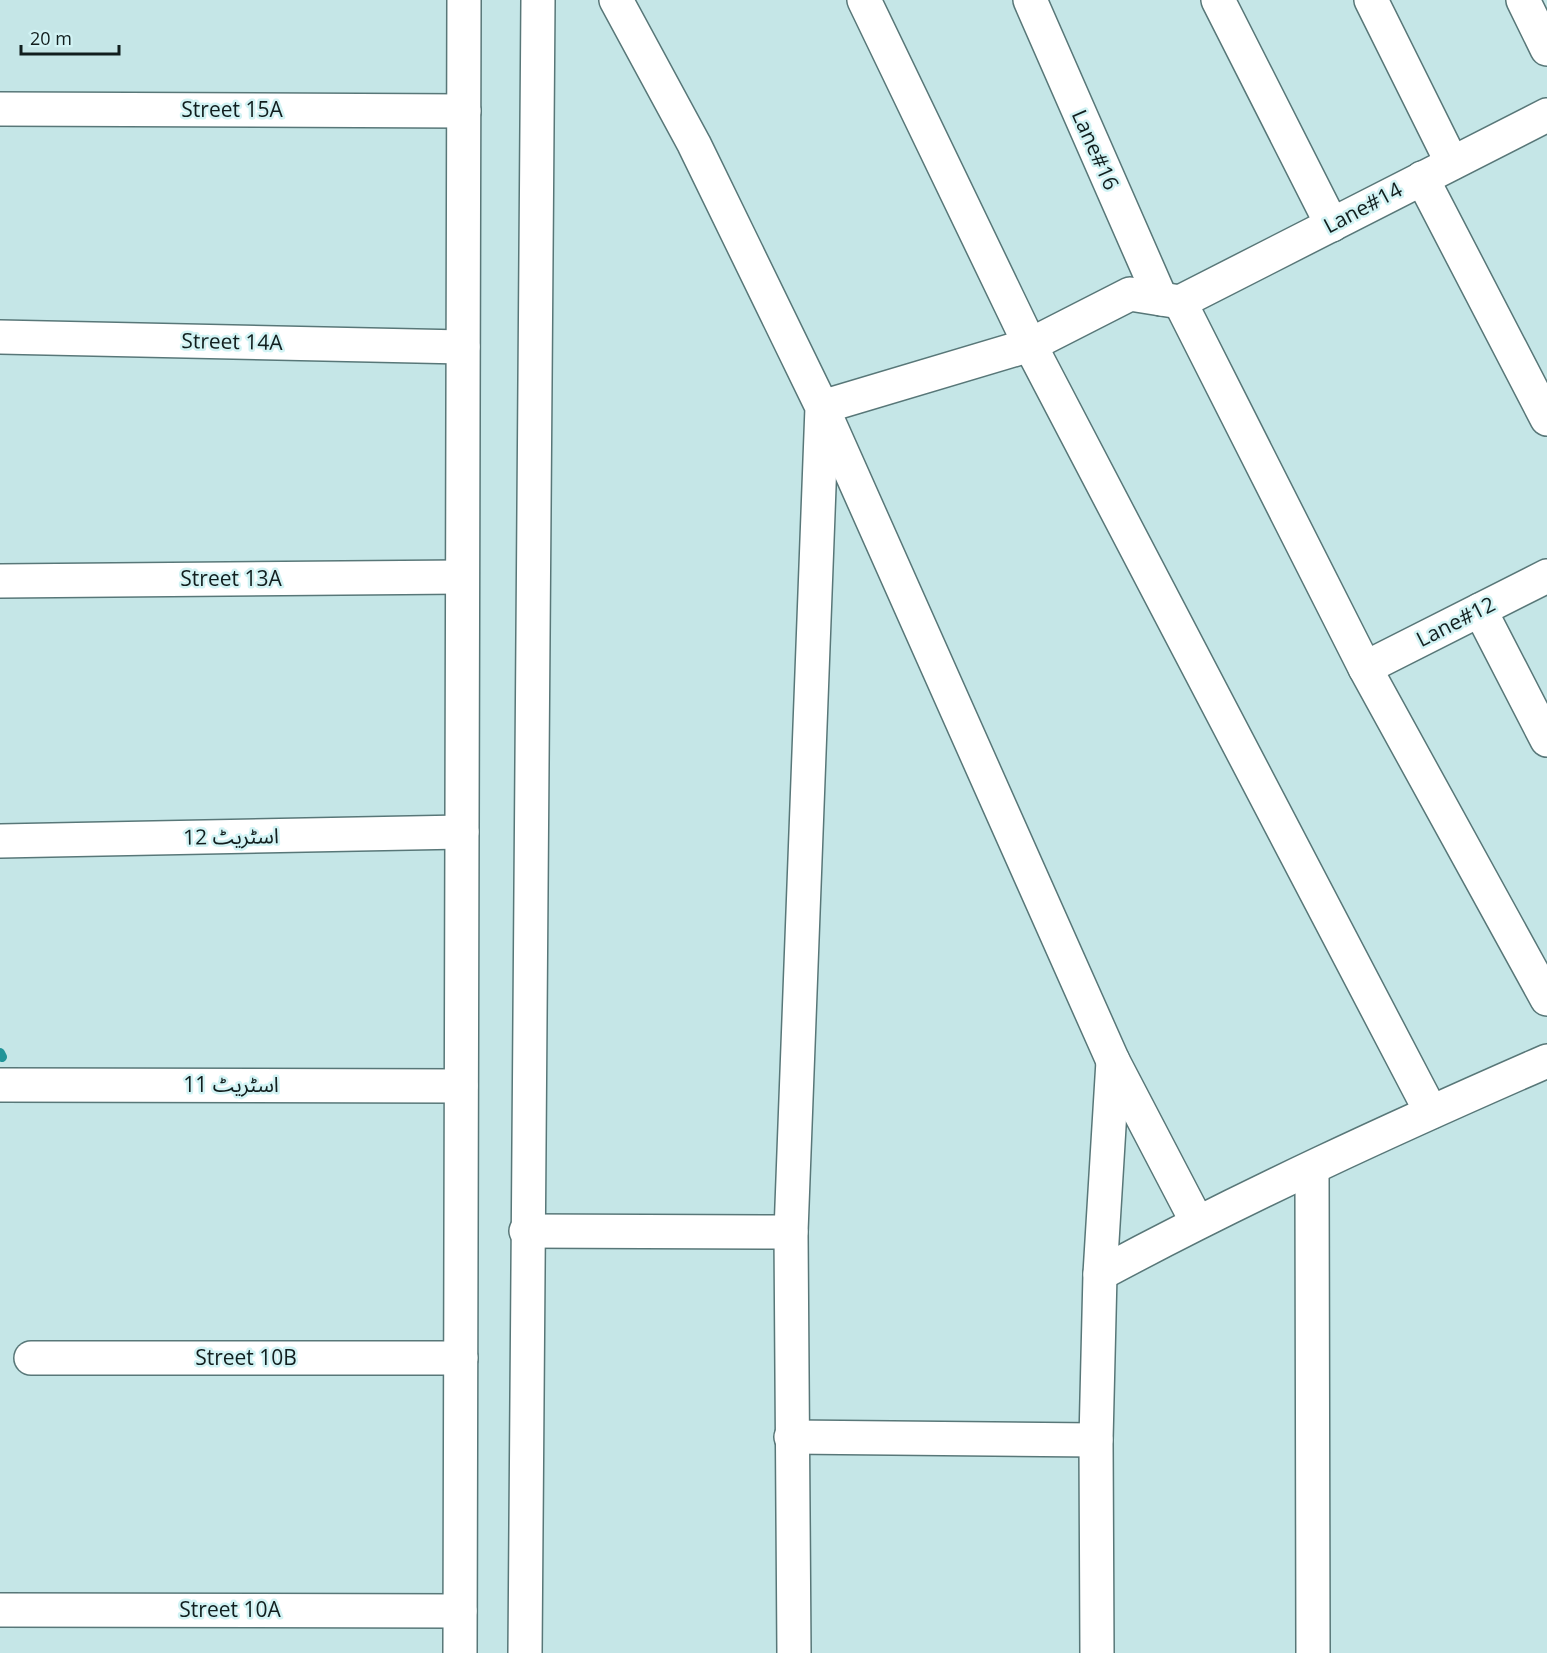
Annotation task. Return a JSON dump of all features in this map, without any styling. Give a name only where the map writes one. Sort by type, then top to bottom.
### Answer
[{"type":"street","points":[[460,1653],[464,0]]},
{"type":"street","points":[[525,1653],[526,1231],[538,0]]},
{"type":"street","points":[[616,0],[694,144],[822,407],[1113,1061],[1197,1222]]},
{"type":"street","points":[[864,0],[1030,345],[1431,1112]]},
{"type":"street","name":"Lane#16","points":[[1030,0],[1170,301],[1365,668],[1547,999]]},
{"type":"street","points":[[1218,0],[1332,225]]},
{"type":"street","points":[[1371,0],[1452,163]]},
{"type":"street","points":[[1523,0],[1547,49]]},
{"type":"street","name":"Street 15A","points":[[0,109],[464,111]]},
{"type":"street","name":"Lane#14","points":[[1170,301],[1332,225],[1547,115]]},
{"type":"street","points":[[1422,178],[1547,419]]},
{"type":"street","points":[[822,407],[1030,345],[1130,294],[1170,301]]},
{"type":"street","name":"Street 14A","points":[[0,337],[463,346]]},
{"type":"street","points":[[794,1653],[791,1232],[822,407]]},
{"type":"street","name":"Lane#12","points":[[1365,668],[1547,576]]},
{"type":"street","name":"Street 13A","points":[[0,581],[462,577]]},
{"type":"street","points":[[1480,610],[1547,740]]},
{"type":"street","name":"اسٹریٹ 12","points":[[0,841],[462,832]]},
{"type":"street","points":[[1097,1653],[1096,1440],[1100,1274],[1113,1061]]},
{"type":"street","points":[[1100,1274],[1197,1222],[1431,1112],[1547,1061]]},
{"type":"street","name":"اسٹریٹ 11","points":[[0,1085],[461,1086]]},
{"type":"street","points":[[1312,1169],[1313,1653]]},
{"type":"street","points":[[526,1231],[791,1232]]},
{"type":"street","name":"Street 10B","points":[[31,1358],[460,1358]]},
{"type":"street","points":[[791,1437],[1096,1440]]},
{"type":"street","name":"Street 10A","points":[[0,1610],[460,1611]]},
{"type":"waterway","points":[[0,1053],[2,1057]]}]
